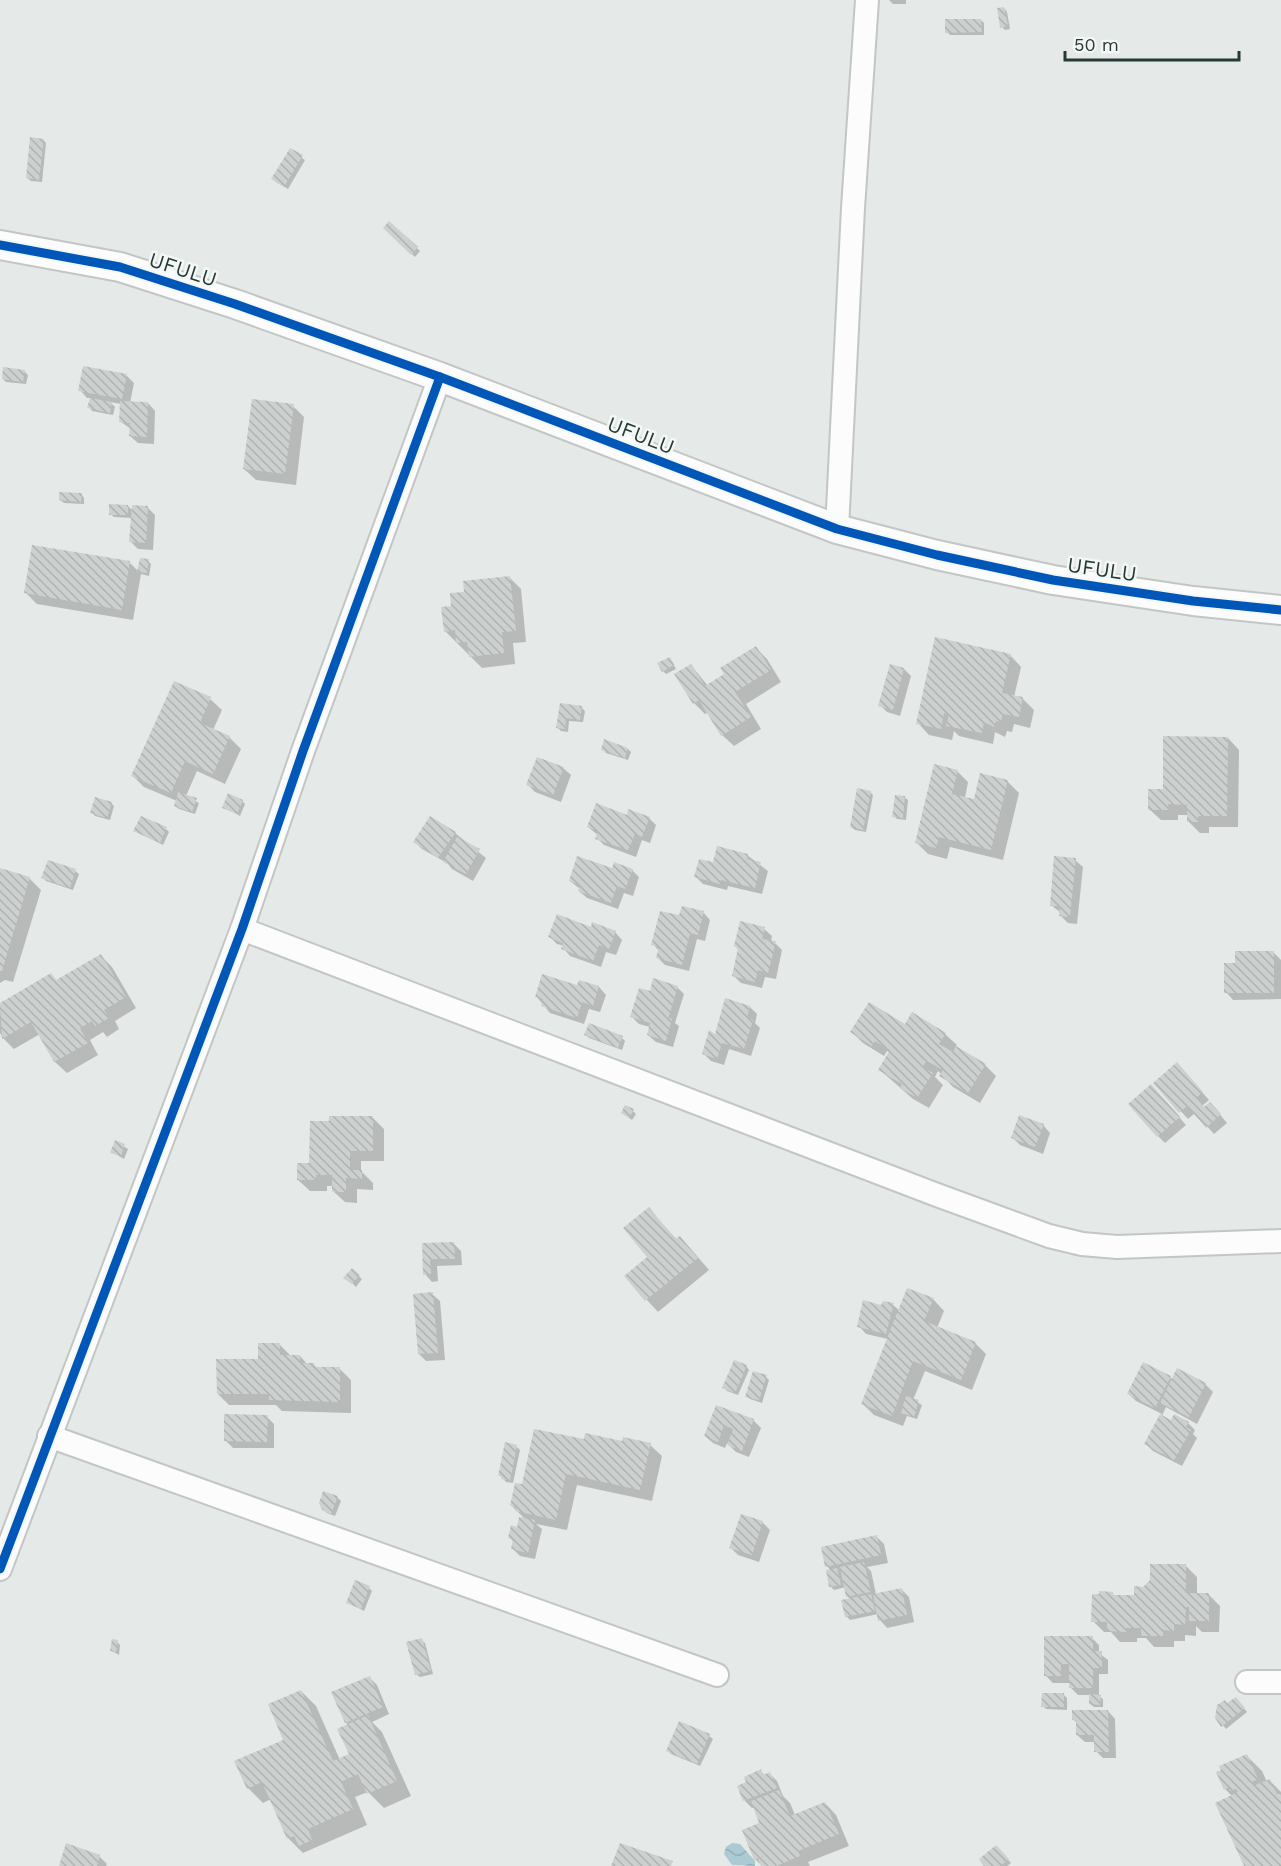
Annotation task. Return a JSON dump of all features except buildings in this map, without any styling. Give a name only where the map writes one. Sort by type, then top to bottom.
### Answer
[{"type":"street","points":[[837,529],[854,186],[867,0]]},
{"type":"street","name":"UFULU","points":[[0,245],[120,267],[235,304],[440,377],[837,529],[937,555],[1053,580],[1193,601],[1281,610]]},
{"type":"street","points":[[0,1569],[242,929],[303,751],[440,377]]},
{"type":"street","points":[[242,929],[937,1196],[1049,1236],[1082,1244],[1117,1247],[1281,1241]]},
{"type":"street","points":[[49,1436],[717,1675]]},
{"type":"street","points":[[1247,1682],[1281,1682]]},
{"type":"water","points":[[732,1843],[740,1844],[755,1861],[755,1866],[732,1865],[724,1854],[726,1847]]},
{"type":"cycle path","points":[[0,245],[120,267],[235,304],[440,377],[837,529],[937,555],[1053,580],[1193,601],[1281,610]]},
{"type":"cycle path","points":[[0,1569],[242,929],[303,751],[440,377]]}]
